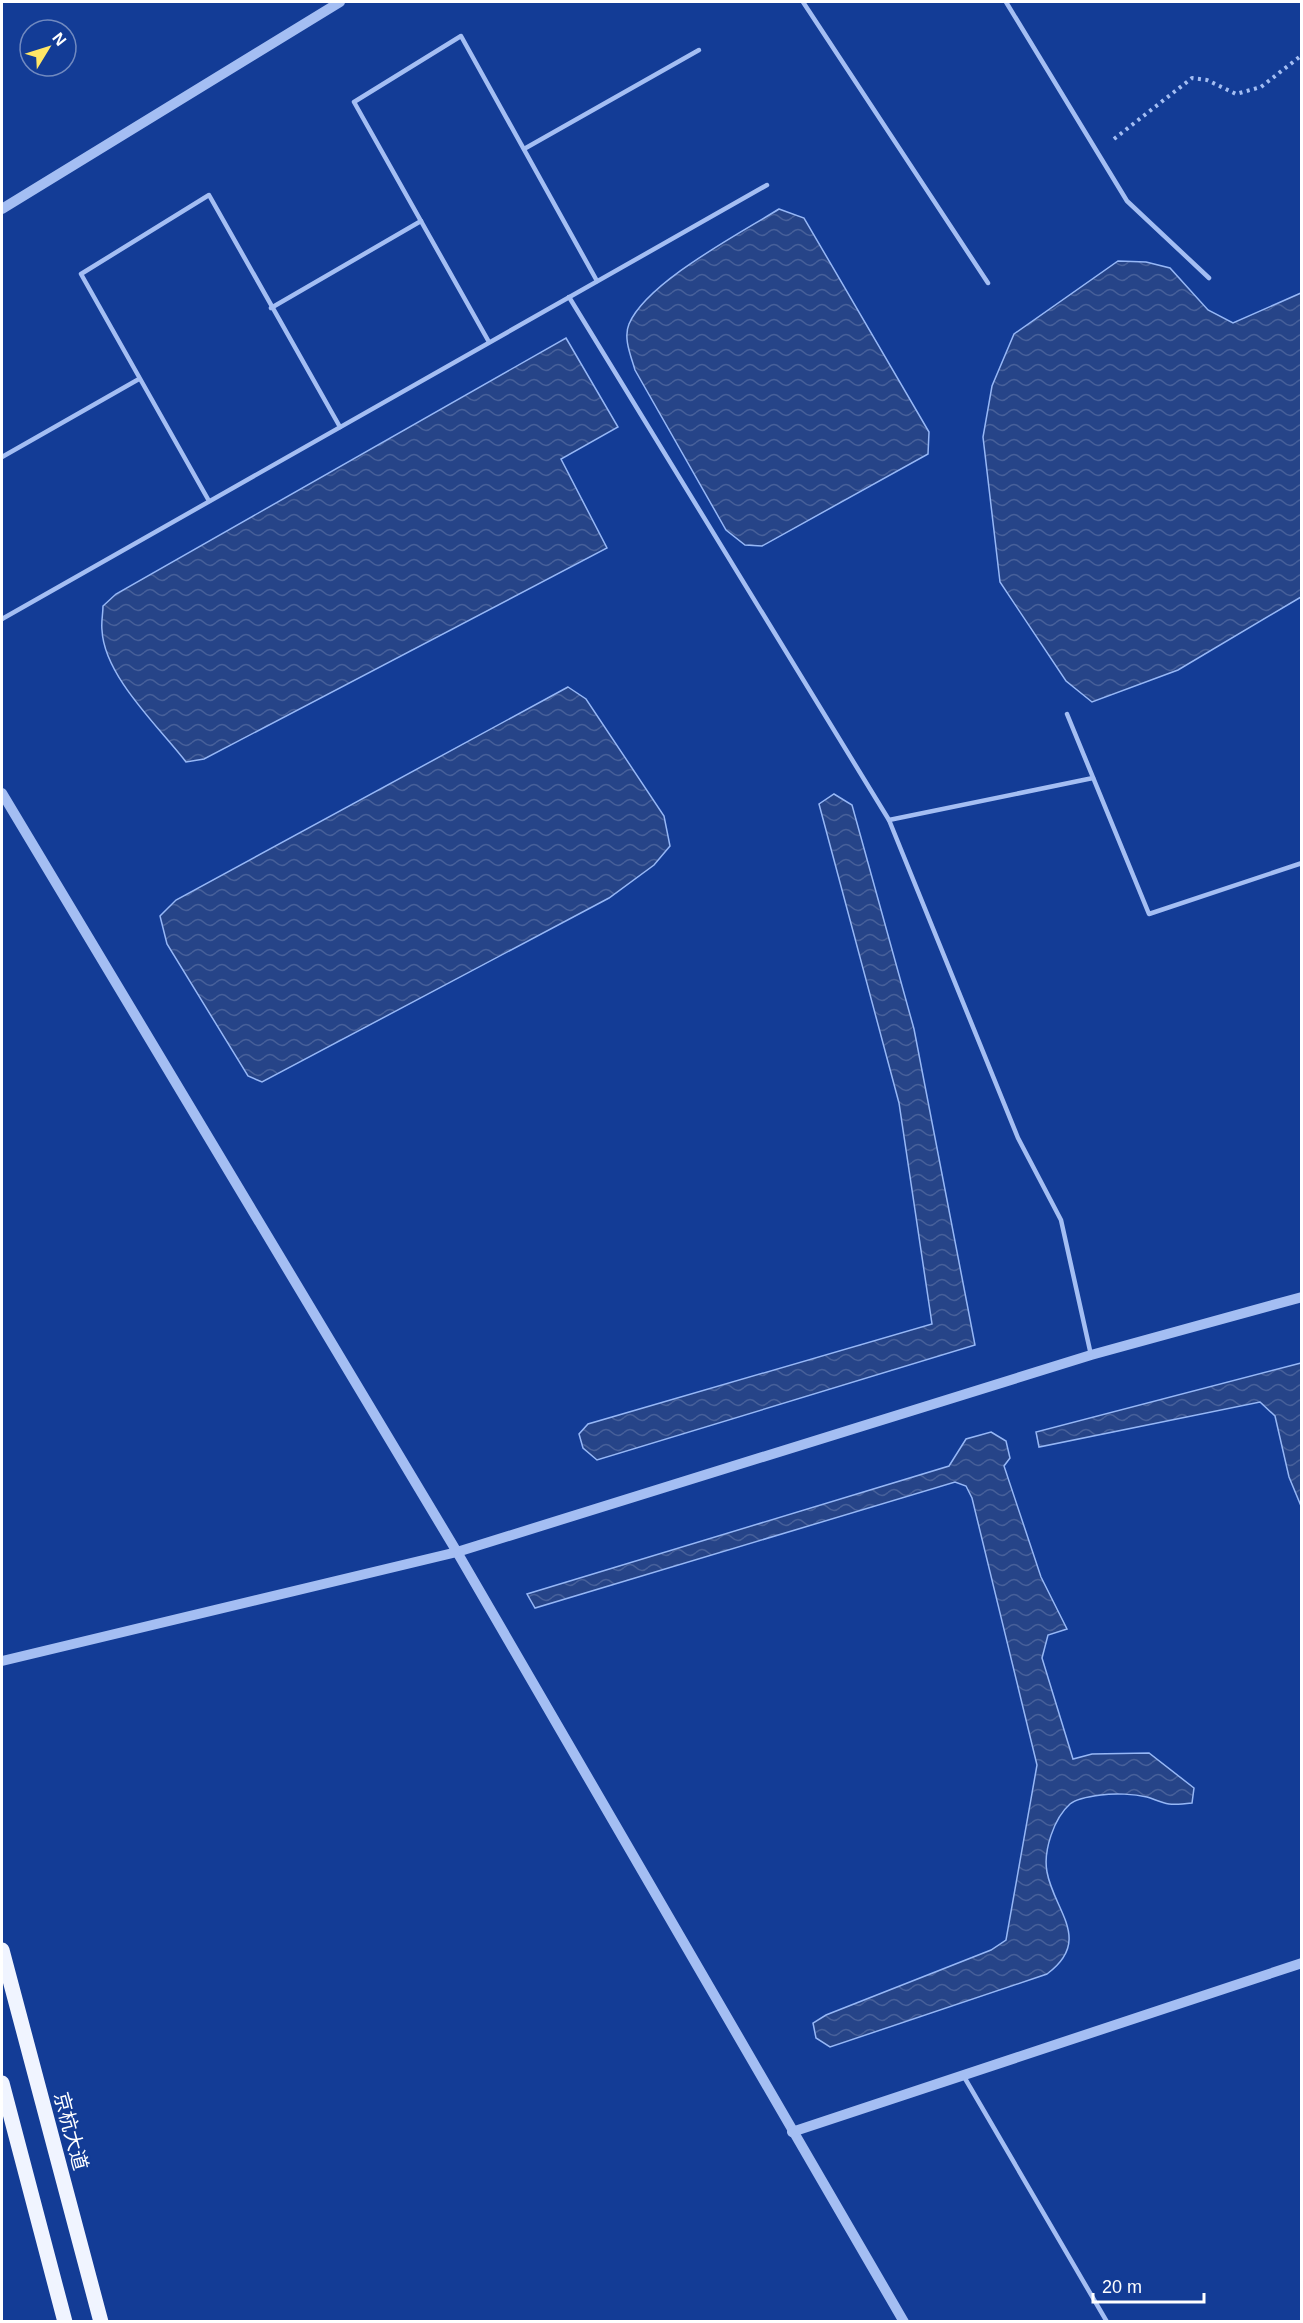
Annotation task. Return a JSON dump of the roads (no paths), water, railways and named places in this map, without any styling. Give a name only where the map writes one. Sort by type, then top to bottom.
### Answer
[{"type":"main road","name":"京杭大道","points":[[2,1950],[101,2322]]},
{"type":"main road","points":[[2,2083],[65,2322]]},
{"type":"street","points":[[2,209],[340,2]]},
{"type":"street","points":[[2,793],[457,1552],[904,2322]]},
{"type":"street","points":[[2,1661],[457,1552],[1091,1355],[1302,1297]]},
{"type":"street","points":[[792,2132],[1302,1963]]},
{"type":"lane","points":[[803,2],[988,283]]},
{"type":"lane","points":[[1006,2],[1127,201],[1209,278]]},
{"type":"lane","points":[[489,342],[354,102],[461,36],[597,281]]},
{"type":"lane","points":[[524,149],[699,50]]},
{"type":"lane","points":[[2,619],[767,185]]},
{"type":"lane","points":[[209,501],[81,274],[209,195],[340,427]]},
{"type":"lane","points":[[271,308],[421,221]]},
{"type":"lane","points":[[569,297],[890,820],[1018,1138],[1061,1220],[1091,1355]]},
{"type":"lane","points":[[2,457],[139,379]]},
{"type":"lane","points":[[1067,714],[1149,914],[1302,863]]},
{"type":"lane","points":[[890,820],[1093,778]]},
{"type":"lane","points":[[963,2075],[1107,2322]]},
{"type":"water","points":[[779,209],[804,218],[929,432],[928,454],[762,546],[745,545],[726,530],[635,370],[628,347],[627,329],[639,308],[674,276],[719,245]]},
{"type":"water","points":[[1118,261],[1146,262],[1170,268],[1208,310],[1233,323],[1301,293],[1301,597],[1178,670],[1092,702],[1066,681],[1000,582],[983,437],[992,386],[1014,334]]},
{"type":"water","points":[[566,338],[618,427],[561,459],[607,548],[204,759],[186,762],[122,683],[112,665],[102,630],[103,606],[116,594]]},
{"type":"water","points":[[568,687],[586,699],[664,816],[670,846],[654,865],[609,898],[262,1082],[248,1076],[167,944],[160,916],[176,900]]},
{"type":"water","points":[[834,794],[852,805],[914,1029],[975,1345],[597,1460],[583,1448],[579,1434],[588,1424],[932,1324],[899,1103],[819,804]]},
{"type":"water","points":[[1301,1363],[1301,1506],[1289,1477],[1275,1416],[1260,1402],[1039,1447],[1036,1432]]},
{"type":"water","points":[[991,1432],[1006,1441],[1010,1458],[1004,1466],[1041,1577],[1067,1629],[1048,1635],[1042,1658],[1073,1759],[1092,1754],[1149,1753],[1194,1788],[1192,1803],[1169,1804],[1142,1796],[1106,1794],[1070,1804],[1059,1818],[1051,1835],[1046,1864],[1051,1886],[1067,1925],[1069,1937],[1067,1949],[1060,1961],[1047,1974],[830,2047],[816,2038],[813,2023],[826,2015],[991,1950],[1006,1940],[1037,1765],[972,1498],[966,1486],[955,1482],[535,1608],[527,1594],[949,1466],[966,1439]]}]
